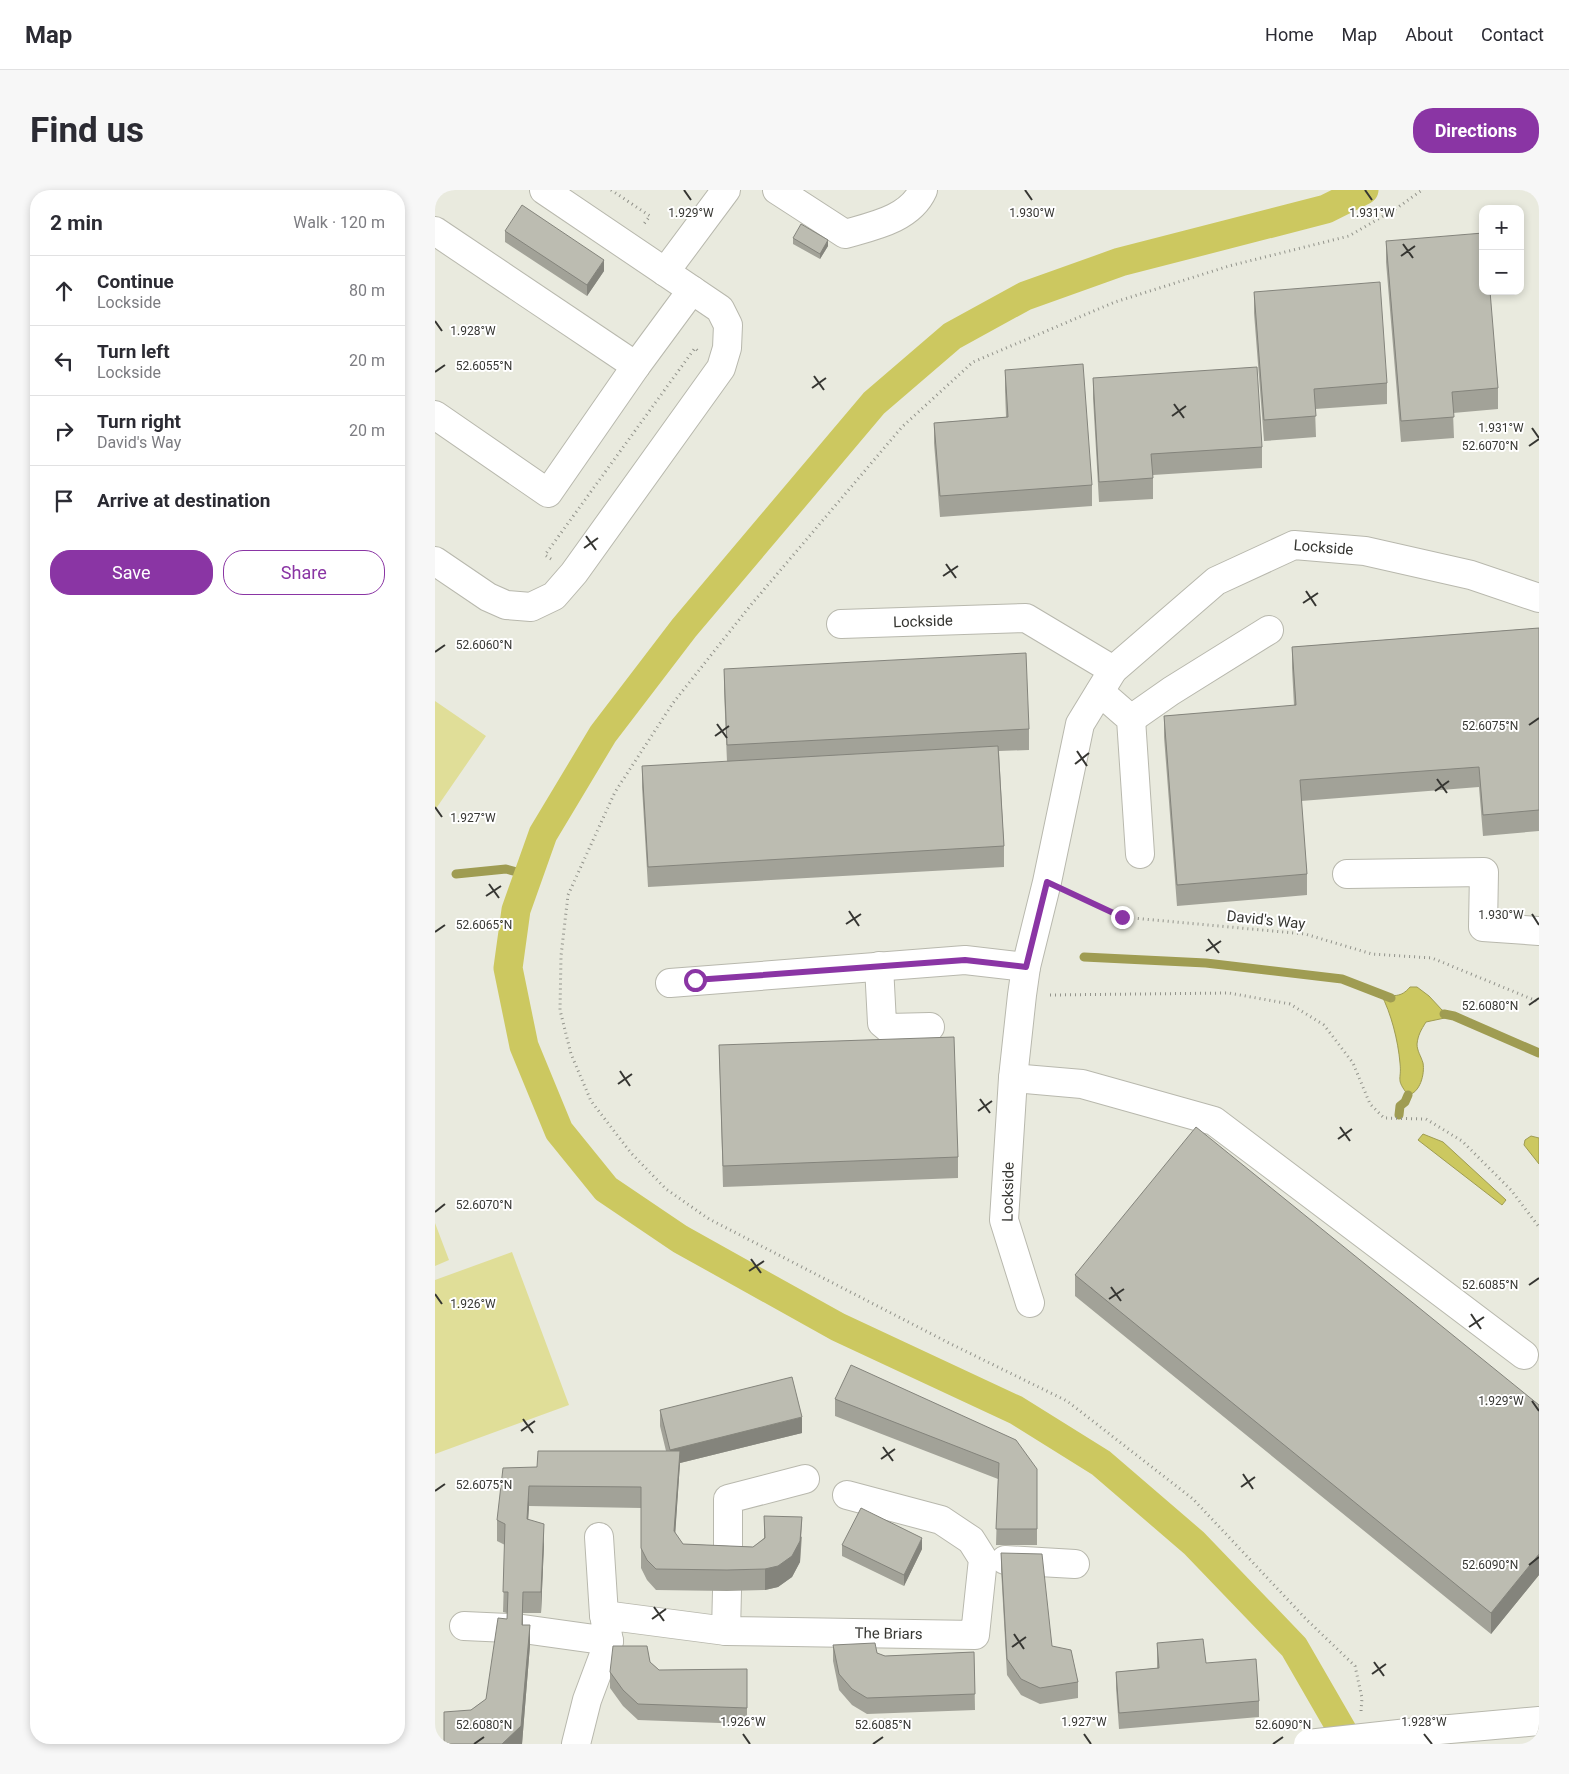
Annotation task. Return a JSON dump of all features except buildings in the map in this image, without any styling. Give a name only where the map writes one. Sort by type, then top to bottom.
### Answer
[{"type":"street","points":[[435,561],[488,597],[506,605],[531,607],[554,596],[573,573],[721,368],[727,348],[728,325],[720,309],[544,190]]},
{"type":"street","points":[[665,272],[726,190]]},
{"type":"street","points":[[777,190],[845,234],[891,220],[919,200],[923,190]]},
{"type":"street","points":[[435,231],[636,366]]},
{"type":"street","points":[[435,415],[548,493],[636,366],[692,290]]},
{"type":"street","name":"Lockside","points":[[1030,1303],[1005,1220],[1013,1078],[1022,995],[1026,967],[1047,882],[1080,724],[1106,681],[1216,581],[1294,545],[1365,551],[1471,575],[1539,598]]},
{"type":"street","name":"Lockside","points":[[841,624],[1027,618],[1106,681]]},
{"type":"street","points":[[1131,719],[1171,691],[1269,630]]},
{"type":"street","points":[[1106,681],[1131,719],[1140,854]]},
{"type":"street","points":[[1347,874],[1484,872],[1483,927],[1539,930]]},
{"type":"street","points":[[670,983],[965,960],[1026,967]]},
{"type":"street","points":[[879,966],[882,1023],[888,1028],[929,1027]]},
{"type":"street","points":[[1013,1078],[1082,1084],[1215,1121],[1524,1355]]},
{"type":"street","points":[[726,1631],[728,1499],[805,1479]]},
{"type":"street","points":[[847,1494],[941,1520],[971,1540],[983,1559],[1075,1564]]},
{"type":"street","points":[[576,1744],[587,1700],[609,1641],[604,1615],[599,1537]]},
{"type":"street","name":"The Briars","points":[[604,1615],[726,1631],[975,1635],[983,1559]]},
{"type":"street","points":[[464,1626],[515,1628],[609,1641]]},
{"type":"street","points":[[1308,1744],[1539,1721]]},
{"type":"path","points":[[1360,1718],[1362,1698],[1355,1666],[1305,1618],[1193,1499],[1067,1401],[951,1344],[709,1219],[666,1189],[631,1153],[591,1101],[571,1054],[560,1010],[561,956],[568,895],[615,792],[673,703],[750,606],[902,427],[973,362],[1115,302],[1229,266],[1349,236],[1397,208],[1422,190]]},
{"type":"path","name":"David's Way","points":[[1047,882],[1122,917],[1305,934],[1372,954],[1431,958],[1539,1002]]},
{"type":"path","points":[[1022,995],[1229,993],[1290,1004],[1324,1025],[1353,1063],[1370,1104],[1384,1118],[1426,1119],[1462,1141],[1511,1190],[1539,1228]]},
{"type":"shaded area","points":[[435,701],[486,736],[435,810]]},
{"type":"shaded area","points":[[1410,987],[1417,987],[1429,996],[1442,1010],[1454,1016],[1426,1022],[1419,1035],[1417,1044],[1423,1063],[1421,1082],[1416,1091],[1408,1095],[1400,1082],[1400,1063],[1396,1036],[1381,994],[1400,995]]},
{"type":"shaded area","points":[[1423,1134],[1443,1142],[1506,1200],[1502,1205],[1418,1140]]},
{"type":"shaded area","points":[[1531,1136],[1539,1138],[1539,1164],[1524,1145],[1525,1140]]},
{"type":"shaded area","points":[[435,1223],[449,1260],[435,1266]]},
{"type":"shaded area","points":[[512,1252],[569,1405],[435,1454],[435,1280]]},
{"type":"waterway","points":[[1350,1744],[1294,1647],[1194,1543],[1101,1463],[1016,1410],[838,1327],[680,1239],[606,1189],[559,1131],[524,1046],[508,968],[516,910],[543,834],[603,734],[684,628],[874,403],[952,336],[1025,296],[1120,262],[1326,209],[1364,190]]},
{"type":"waterway","points":[[456,874],[506,869],[528,875]]},
{"type":"waterway","points":[[1084,957],[1206,963],[1342,979],[1391,998]]},
{"type":"waterway","points":[[1444,1014],[1454,1016],[1539,1053]]},
{"type":"waterway","points":[[1399,1115],[1400,1106],[1405,1102],[1408,1095]]},
{"type":"route","points":[[695,980],[965,960],[1026,967],[1047,882],[1122,917]]}]
